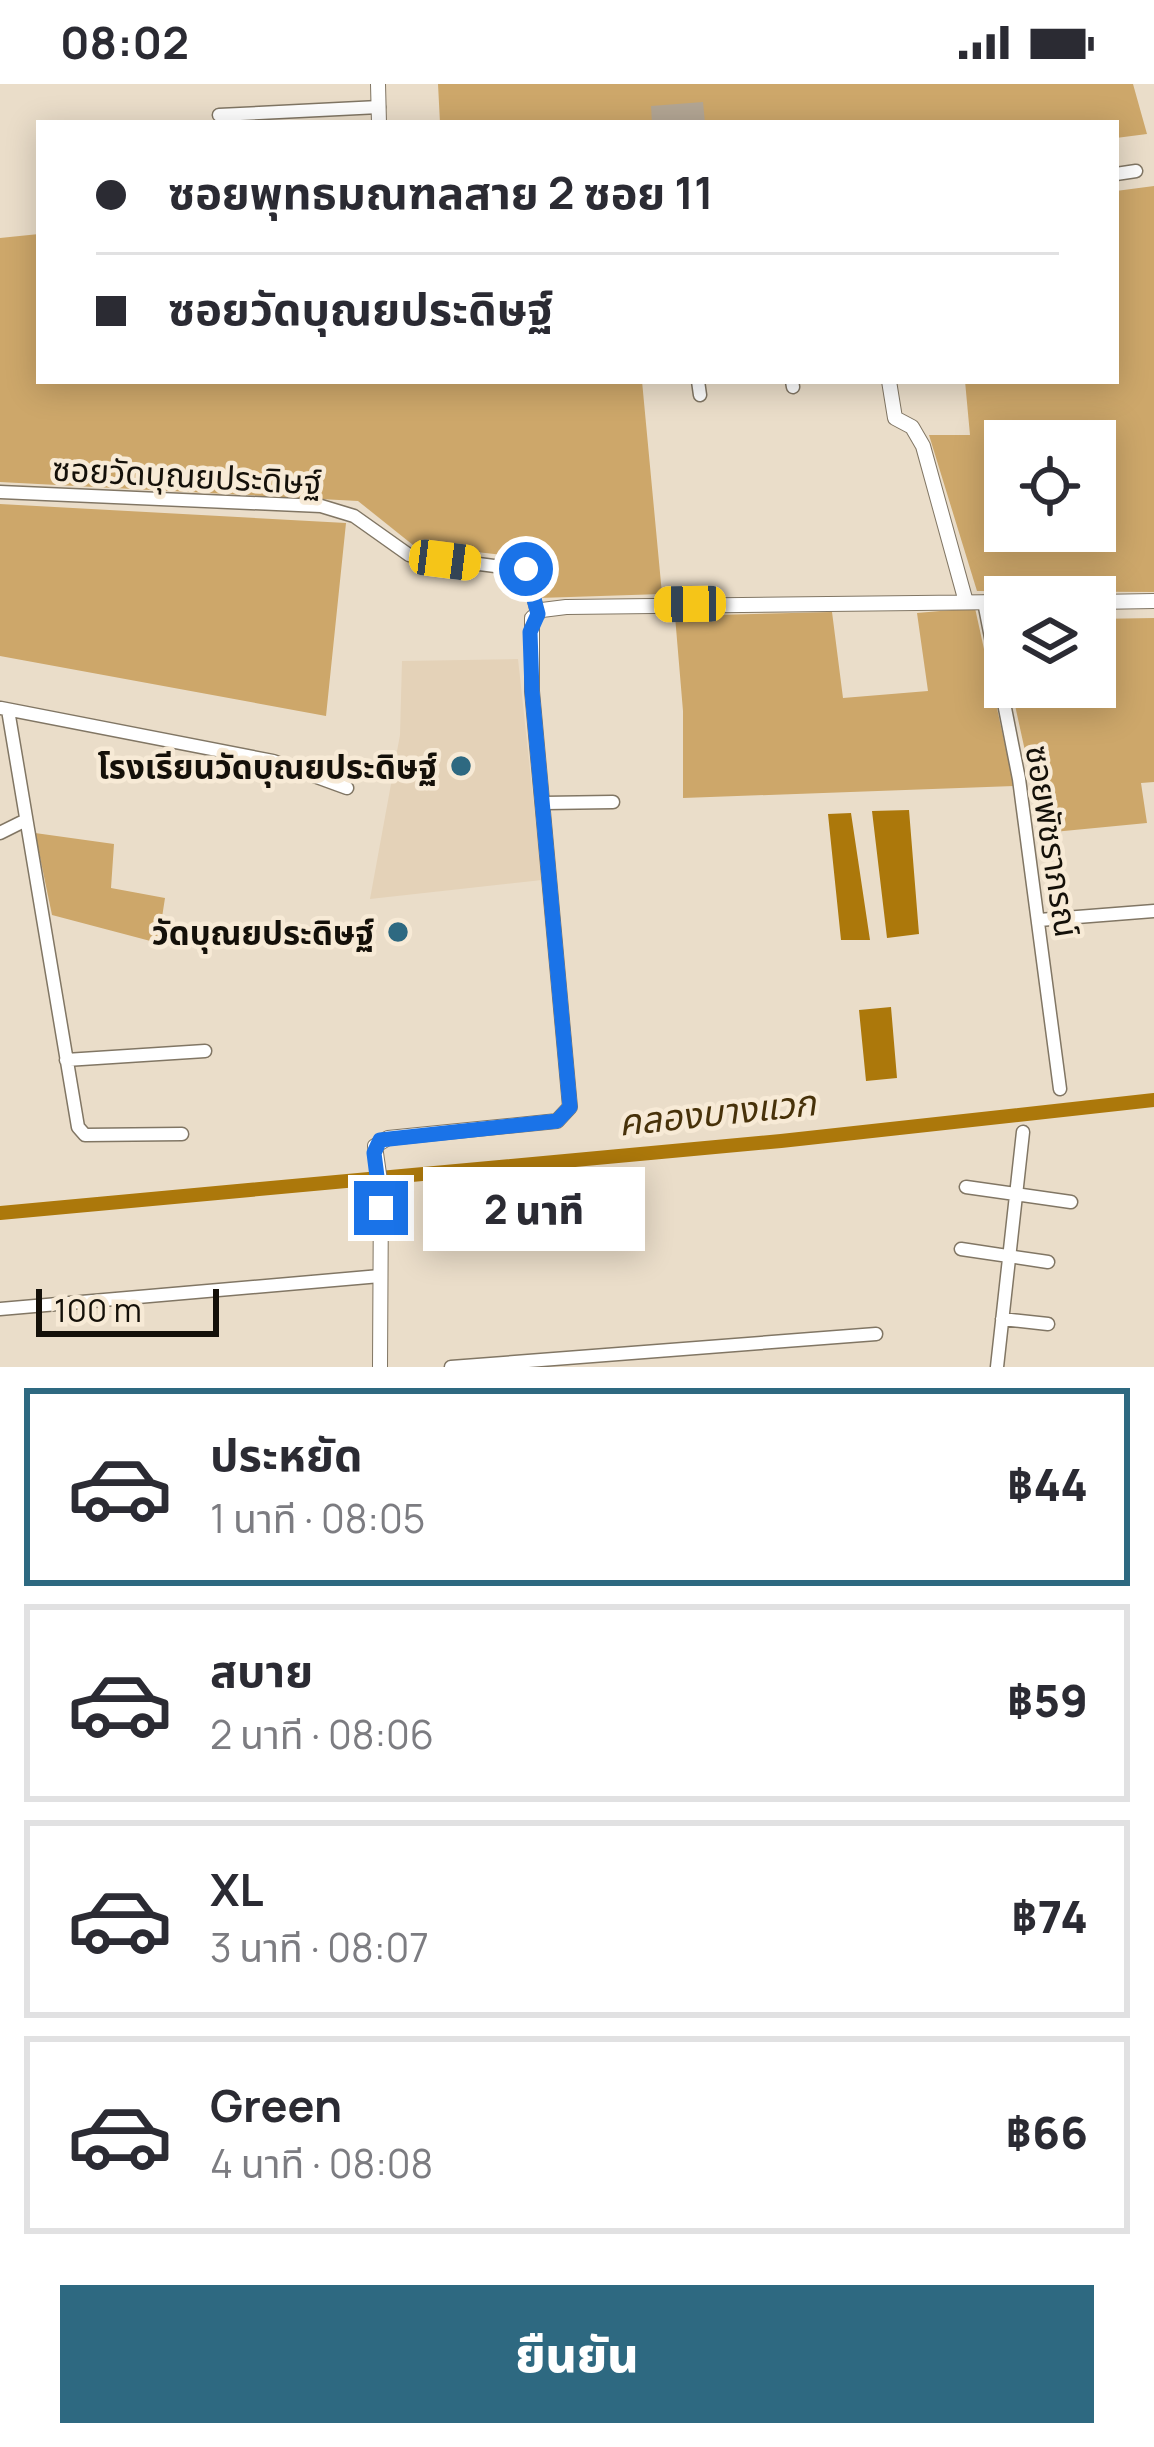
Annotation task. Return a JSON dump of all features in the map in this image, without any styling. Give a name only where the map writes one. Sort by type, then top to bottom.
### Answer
[{"type":"street","points":[[219,115],[379,115],[378,84]]},
{"type":"street","points":[[1119,174],[1136,171]]},
{"type":"street","points":[[889,384],[895,418],[911,427],[923,446],[966,602]]},
{"type":"street","name":"ซอยวัดบุณยประดิษฐ์","points":[[0,492],[321,506],[354,516],[409,555],[526,569],[538,614]]},
{"type":"street","points":[[380,1367],[381,1188],[375,1166],[380,1140],[557,1121],[570,1107],[532,691],[530,632],[538,614],[566,607],[984,602]]},
{"type":"street","points":[[1116,602],[1154,602]]},
{"type":"street","name":"ซอยพัชราภรณ์","points":[[1005,708],[1019,779],[1060,1089]]},
{"type":"street","points":[[182,1134],[81,1134],[4,709],[272,761],[346,788]]},
{"type":"street","points":[[544,802],[613,802]]},
{"type":"street","points":[[0,833],[24,821]]},
{"type":"street","points":[[1039,920],[1154,911]]},
{"type":"street","points":[[66,1060],[205,1051]]},
{"type":"street","points":[[997,1367],[1024,1132]]},
{"type":"street","points":[[966,1187],[1071,1202]]},
{"type":"street","points":[[961,1250],[1048,1262]]},
{"type":"street","points":[[0,1309],[380,1276]]},
{"type":"street","points":[[1002,1319],[1048,1324]]},
{"type":"street","points":[[451,1367],[876,1334]]},
{"type":"street","points":[[637,1352],[646,1367]]},
{"type":"shaded area","points":[[438,84],[1133,84],[1147,134],[1119,138],[1119,120],[440,120]]},
{"type":"shaded area","points":[[1154,186],[1154,592],[1116,592],[1116,576],[984,576],[984,591],[977,591],[929,435],[970,435],[965,384],[1119,384],[1119,191]]},
{"type":"shaded area","points":[[36,234],[36,384],[642,384],[662,594],[539,598],[538,559],[413,545],[358,501],[0,482],[0,238]]},
{"type":"shaded area","points":[[0,504],[346,523],[326,716],[0,656]]},
{"type":"shaded area","points":[[975,608],[984,649],[984,708],[997,708],[1014,786],[683,798],[683,711],[675,616],[832,612],[843,698],[928,691],[917,613]]},
{"type":"shaded area","points":[[1154,618],[1154,782],[1141,783],[1147,823],[1043,833],[1016,708],[1116,708],[1116,619]]},
{"type":"shaded area","name":"โรงเรียนวัดบุณยประดิษฐ์","points":[[518,659],[542,880],[370,899],[400,735],[402,661]]},
{"type":"shaded area","points":[[909,810],[919,934],[887,938],[872,811]]},
{"type":"shaded area","points":[[851,813],[870,940],[841,940],[828,814]]},
{"type":"shaded area","points":[[35,833],[114,844],[111,888],[165,898],[158,943],[52,915]]},
{"type":"shaded area","points":[[891,1007],[897,1078],[866,1081],[859,1010]]},
{"type":"building","points":[[703,102],[705,120],[652,120],[651,106]]},
{"type":"waterway","name":"คลองบางแวก","points":[[0,1213],[781,1141],[1154,1100]]},
{"type":"place","name":"โรงเรียนวัดบุณยประดิษฐ์","points":[[461,766]]},
{"type":"place","name":"วัดบุณยประดิษฐ์","points":[[398,932]]},
{"type":"route","points":[[381,1208],[374,1153],[380,1140],[557,1121],[570,1107],[532,691],[530,632],[532,618],[538,614],[526,569]]}]
